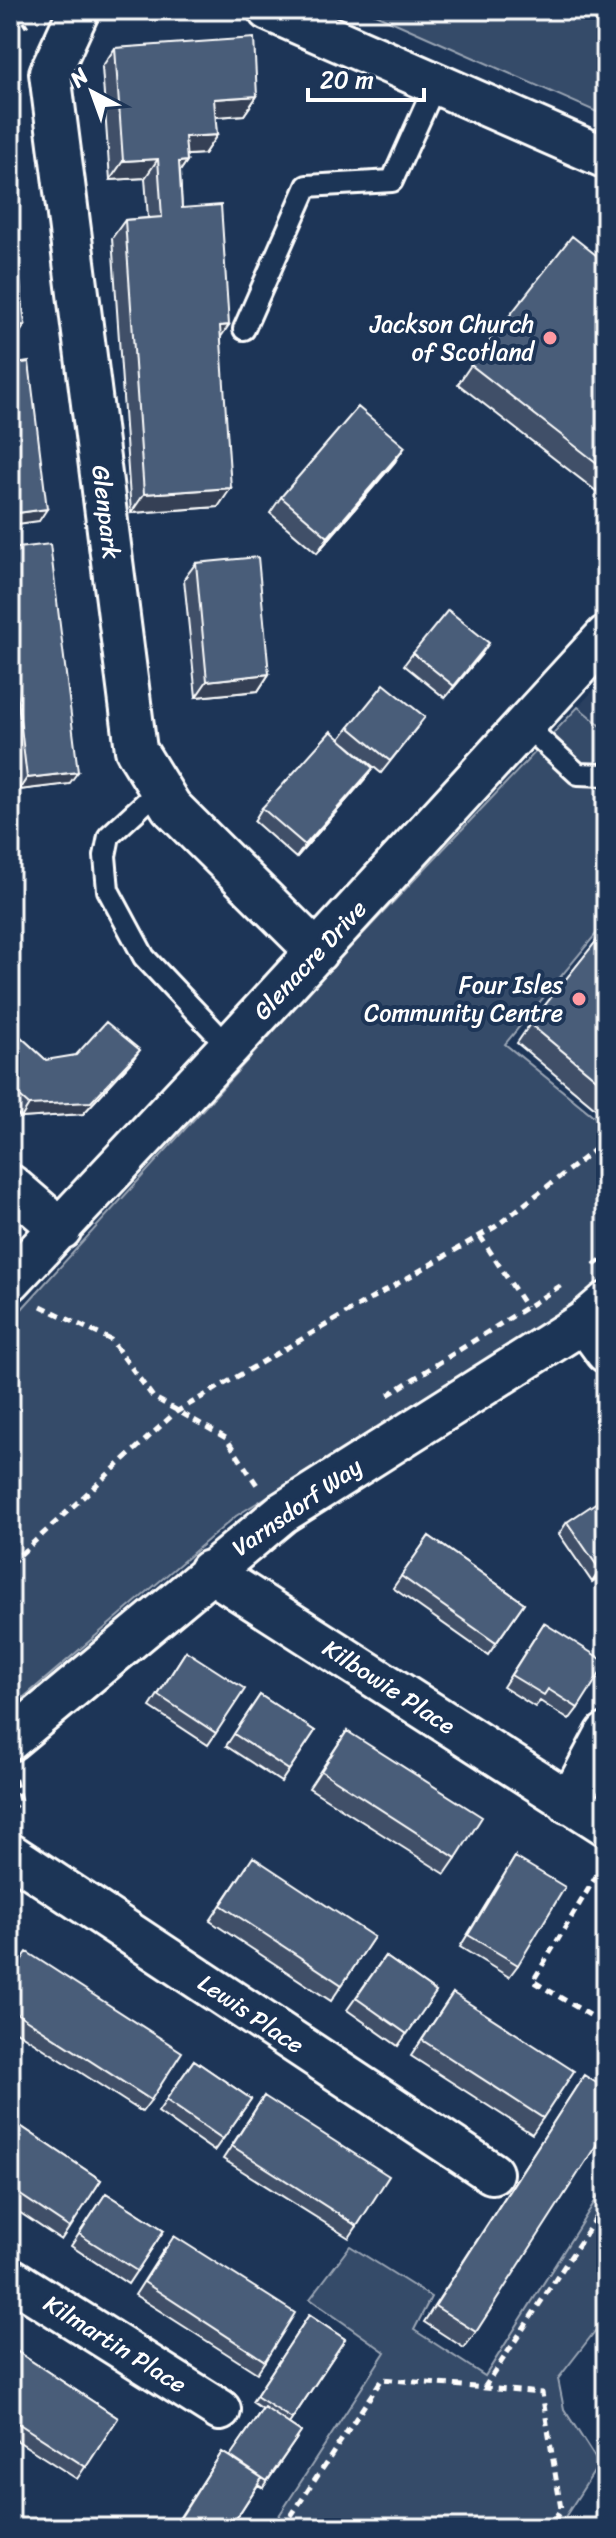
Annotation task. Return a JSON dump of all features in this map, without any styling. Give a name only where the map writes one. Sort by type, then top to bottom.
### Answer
[{"type":"street","name":"Glenpark","points":[[79,10],[50,73],[136,750],[171,807],[317,952]]},
{"type":"street","points":[[268,10],[606,158]]},
{"type":"street","name":"Glenacre Drive","points":[[23,1292],[61,1229],[606,636]]},
{"type":"street","points":[[10,1185],[61,1229]]},
{"type":"street","name":"Varnsdorf Way","points":[[12,1755],[209,1571],[282,1513],[599,1326]]},
{"type":"street","name":"Kilbowie Place","points":[[209,1571],[606,1825]]},
{"type":"street","points":[[569,1803],[606,1734]]},
{"type":"street","name":"Lewis Place","points":[[10,1854],[492,2173]]},
{"type":"street","name":"Kilmartin Place","points":[[10,2278],[220,2410]]},
{"type":"lane","points":[[244,329],[307,186],[392,181],[436,83]]},
{"type":"lane","points":[[525,725],[578,774],[606,775]]},
{"type":"lane","points":[[160,789],[109,836],[105,856],[108,890],[144,957],[229,1047]]},
{"type":"path","points":[[10,1564],[176,1412],[480,1236],[606,1141]]},
{"type":"path","points":[[480,1236],[526,1307]]},
{"type":"path","points":[[23,1292],[111,1340],[153,1397],[226,1438],[256,1484],[282,1513]]},
{"type":"path","points":[[10,1810],[20,1801],[12,1755]]},
{"type":"path","points":[[606,1859],[533,1981],[598,2020],[606,2007]]},
{"type":"path","points":[[484,2388],[606,2203]]},
{"type":"path","points":[[283,2528],[382,2379],[542,2393],[561,2509],[550,2528]]},
{"type":"shaded area","points":[[366,10],[606,10],[606,116]]},
{"type":"shaded area","points":[[606,677],[606,728],[578,707]]},
{"type":"shaded area","points":[[578,707],[606,730],[606,922],[505,1044],[606,1126],[606,1278],[574,1304],[236,1516],[10,1709],[10,1322],[343,955]]},
{"type":"shaded area","points":[[606,2184],[606,2317],[558,2379],[564,2409],[599,2464],[558,2528],[271,2528],[385,2352],[310,2299],[350,2246],[431,2297],[414,2330],[485,2376]]},
{"type":"building","points":[[254,38],[257,96],[214,99],[217,135],[185,137],[187,161],[179,162],[182,208],[221,205],[229,325],[220,326],[231,488],[144,494],[125,220],[162,217],[158,159],[123,161],[115,48]]},
{"type":"building","points":[[10,191],[25,325],[10,326]]},
{"type":"building","name":"Jackson Church of Scotland","points":[[572,236],[606,263],[606,470],[471,365]]},
{"type":"building","points":[[29,362],[47,509],[10,514],[10,365]]},
{"type":"building","points":[[358,407],[405,447],[328,537],[281,497]]},
{"type":"building","points":[[50,544],[78,772],[27,778],[10,634],[10,549]]},
{"type":"building","points":[[258,557],[269,674],[207,681],[196,563]]},
{"type":"building","points":[[448,610],[489,643],[454,686],[413,653]]},
{"type":"building","points":[[384,684],[425,717],[390,761],[349,727]]},
{"type":"building","points":[[331,731],[373,768],[305,845],[262,808]]},
{"type":"building","name":"Four Isles Community Centre","points":[[606,929],[606,1087],[530,1024]]},
{"type":"building","points":[[106,1022],[140,1050],[91,1102],[29,1105],[10,1088],[10,1027],[46,1060],[76,1055]]},
{"type":"building","points":[[606,1496],[606,1566],[600,1570],[567,1522]]},
{"type":"building","points":[[429,1536],[524,1603],[496,1643],[401,1576]]},
{"type":"building","points":[[544,1623],[606,1662],[578,1708],[548,1689],[544,1695],[511,1675]]},
{"type":"building","points":[[186,1651],[245,1689],[216,1733],[158,1695]]},
{"type":"building","points":[[260,1695],[315,1731],[289,1770],[234,1734]]},
{"type":"building","points":[[347,1731],[482,1817],[456,1858],[321,1771]]},
{"type":"building","points":[[253,1857],[374,1937],[342,1985],[221,1905]]},
{"type":"building","points":[[515,1857],[565,1887],[518,1965],[468,1935]]},
{"type":"building","points":[[27,1952],[182,2052],[151,2100],[10,2009],[10,1977]]},
{"type":"building","points":[[385,1956],[436,1992],[407,2034],[356,1998]]},
{"type":"building","points":[[453,1993],[574,2071],[543,2118],[422,2040]]},
{"type":"building","points":[[194,2060],[251,2099],[223,2139],[166,2100]]},
{"type":"building","points":[[584,2075],[606,2089],[606,2130],[476,2332],[435,2306]]},
{"type":"building","points":[[264,2096],[389,2176],[357,2226],[232,2146]]},
{"type":"building","points":[[10,2119],[101,2180],[70,2228],[10,2188]]},
{"type":"building","points":[[106,2193],[164,2230],[137,2271],[79,2234]]},
{"type":"building","points":[[174,2236],[295,2313],[265,2361],[144,2282]]},
{"type":"building","points":[[309,2315],[345,2339],[292,2419],[256,2396]]},
{"type":"building","points":[[10,2347],[118,2418],[86,2467],[10,2418]]},
{"type":"building","points":[[264,2407],[301,2432],[267,2481],[230,2456]]},
{"type":"building","points":[[222,2452],[262,2478],[230,2528],[174,2528]]},
{"type":"place","name":"Jackson Church of Scotland","points":[[550,338]]},
{"type":"place","name":"Four Isles Community Centre","points":[[579,999]]}]
